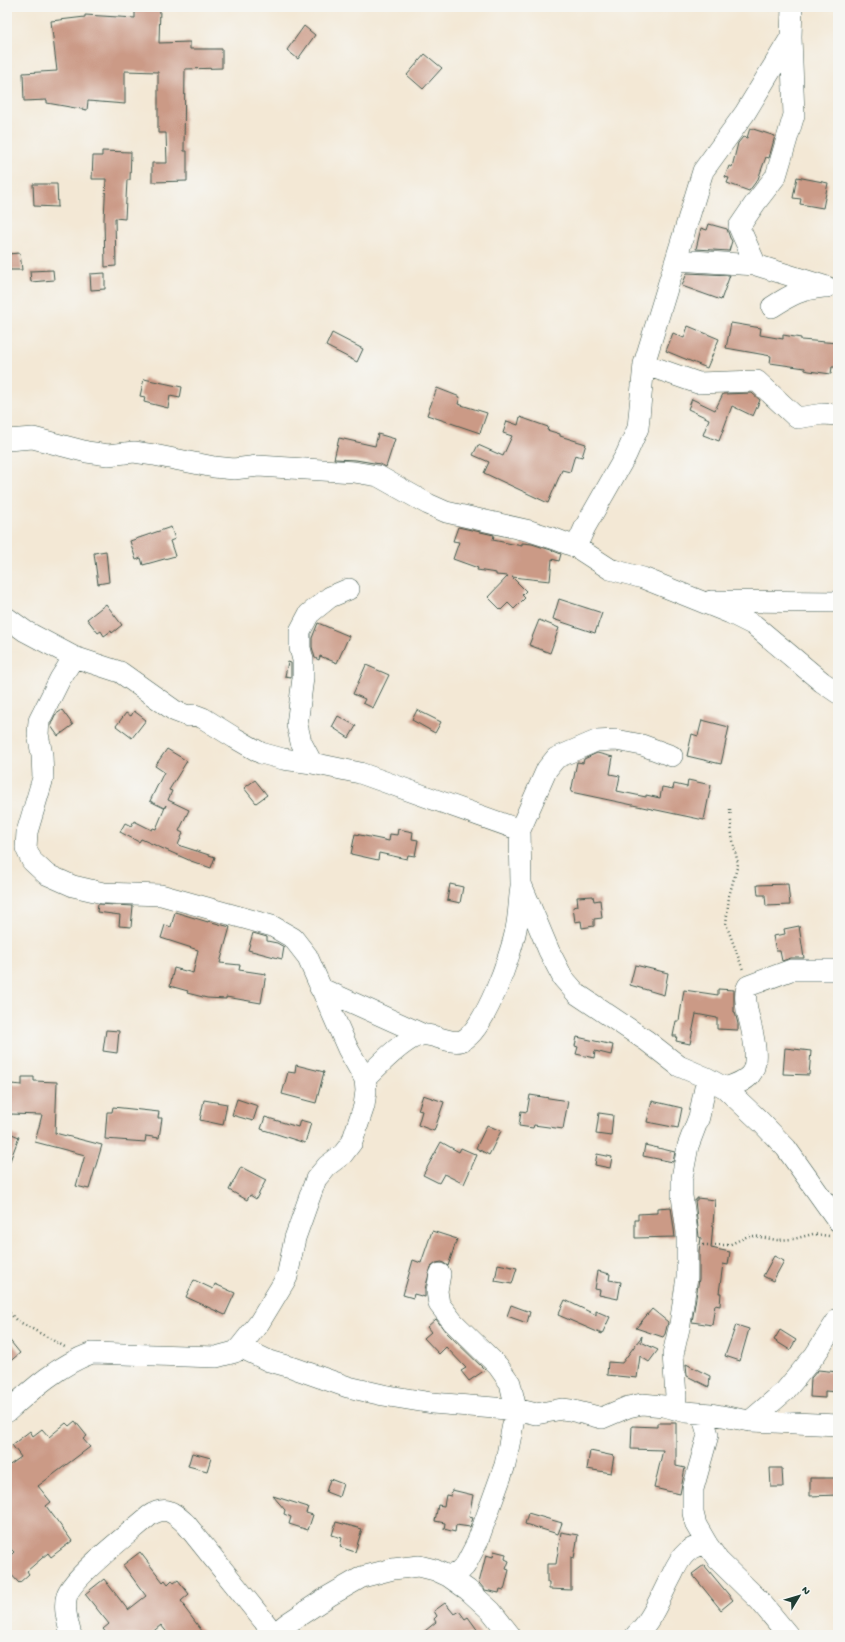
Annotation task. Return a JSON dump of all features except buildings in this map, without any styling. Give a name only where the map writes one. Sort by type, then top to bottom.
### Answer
[{"type":"street","points":[[756,265],[739,227],[776,176],[794,115],[791,37],[792,7]]},
{"type":"street","points":[[576,547],[585,527],[626,455],[638,428],[644,364],[703,171],[745,113],[791,37]]},
{"type":"street","points":[[676,260],[756,265],[833,286]]},
{"type":"street","points":[[772,307],[790,295],[806,290],[833,286]]},
{"type":"street","points":[[644,364],[698,383],[757,381],[797,418],[824,414],[838,415]]},
{"type":"street","points":[[7,440],[32,438],[86,452],[108,455],[134,452],[154,454],[214,467],[234,469],[258,466],[378,476],[428,504],[446,512],[480,521],[530,531],[576,547],[610,569],[643,578],[701,601],[754,625],[822,682],[838,693]]},
{"type":"street","points":[[312,763],[301,742],[297,725],[303,678],[300,631],[309,614],[330,597],[349,589]]},
{"type":"street","points":[[701,601],[838,602]]},
{"type":"street","points":[[7,618],[25,631],[74,657],[120,672],[175,710],[188,716],[195,715],[203,718],[262,753],[284,759],[360,773],[520,830]]},
{"type":"street","points":[[7,1412],[55,1372],[76,1359],[92,1353],[216,1357],[235,1352],[259,1323],[287,1277],[295,1238],[316,1179],[327,1166],[343,1154],[352,1142],[364,1106],[366,1091],[365,1079],[348,1049],[307,956],[293,938],[272,926],[161,895],[103,893],[73,886],[46,874],[32,861],[26,848],[27,832],[43,778],[42,754],[38,734],[39,721],[60,679],[74,657]]},
{"type":"street","points":[[320,988],[422,1034],[460,1041],[469,1037],[477,1027],[487,1008],[512,948],[521,884],[520,830],[547,769],[556,758],[596,741],[616,740],[642,745],[672,756]]},
{"type":"street","points":[[521,884],[549,951],[563,978],[577,994],[679,1066],[725,1088],[786,1148],[836,1229]]},
{"type":"street","points":[[725,1088],[744,1080],[750,1075],[755,1066],[756,1056],[745,997],[748,986],[790,970],[838,970]]},
{"type":"street","points":[[365,1079],[404,1043],[422,1034]]},
{"type":"street","points":[[675,1409],[676,1396],[673,1354],[680,1324],[686,1284],[687,1244],[682,1178],[688,1146],[699,1117],[706,1078]]},
{"type":"street","points":[[440,1274],[437,1292],[439,1304],[453,1322],[498,1366],[510,1383],[516,1411],[505,1465],[477,1543],[465,1566],[459,1572],[448,1576]]},
{"type":"street","points":[[750,1420],[785,1391],[815,1355],[838,1319]]},
{"type":"street","points":[[240,1347],[268,1362],[294,1368],[348,1387],[383,1395],[432,1403],[507,1409],[536,1414],[562,1409],[602,1418],[642,1404],[664,1406],[702,1414],[750,1420],[838,1425]]},
{"type":"street","points":[[702,1414],[708,1435],[693,1489],[693,1513],[696,1525],[718,1560],[760,1601],[788,1635]]},
{"type":"street","points":[[71,1635],[66,1617],[67,1596],[76,1581],[149,1516],[157,1511],[172,1511],[186,1524],[274,1634],[288,1622],[362,1577],[393,1569],[419,1566],[435,1570],[448,1576],[468,1590],[491,1611],[510,1635]]},
{"type":"street","points":[[636,1635],[651,1617],[680,1559],[695,1546],[707,1544]]},
{"type":"path","points":[[730,809],[732,836],[738,864],[729,896],[726,924],[748,986]]},
{"type":"path","points":[[687,1244],[729,1245],[748,1236],[777,1240],[794,1239],[836,1229]]},
{"type":"path","points":[[7,1310],[16,1320],[65,1346],[92,1353]]}]
